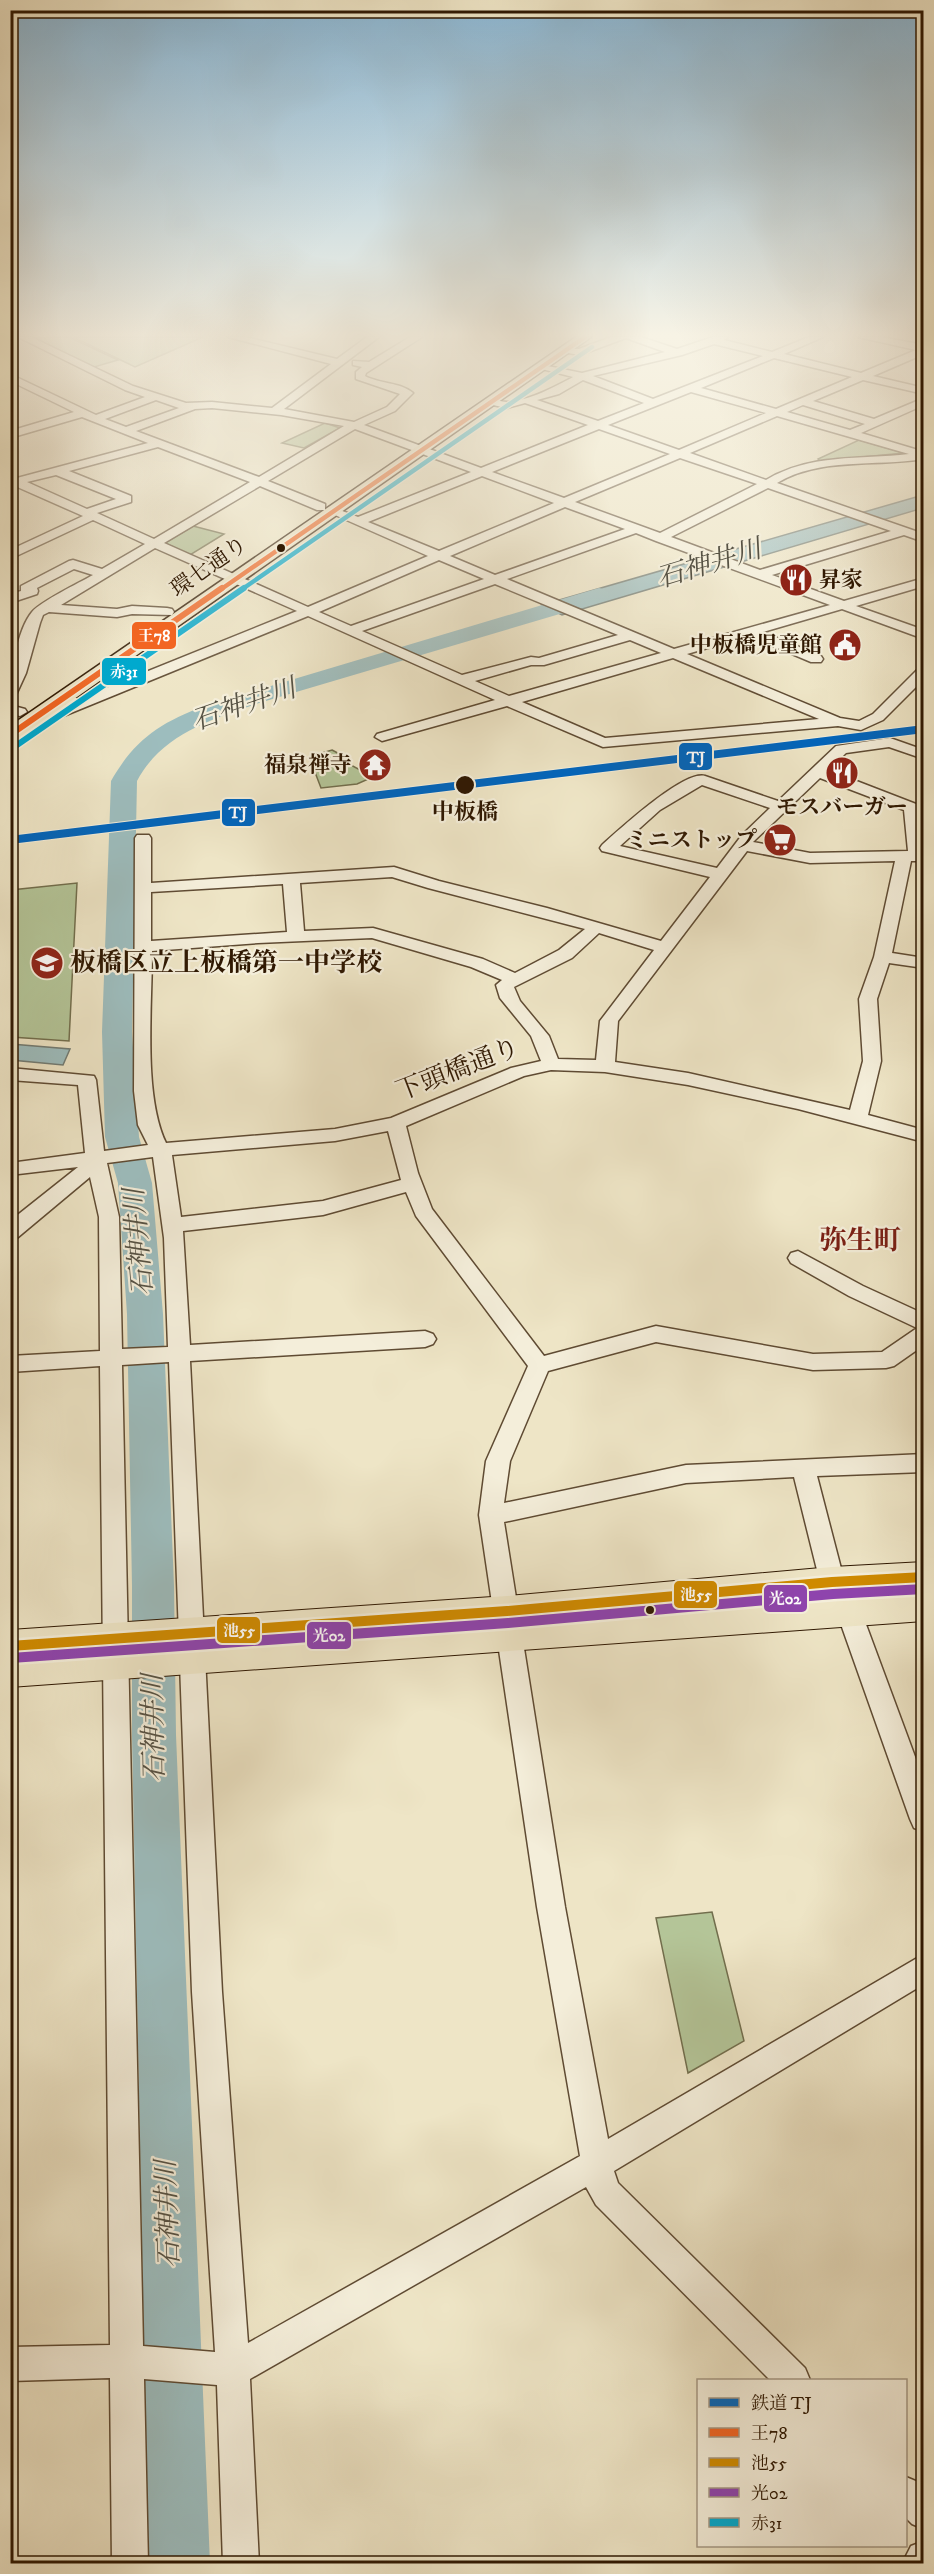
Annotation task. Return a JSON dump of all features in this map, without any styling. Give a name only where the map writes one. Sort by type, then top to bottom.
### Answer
[{"type":"highway","points":[[10,1646],[116,1651],[509,1623],[841,1596],[924,1577]]},
{"type":"highway","points":[[841,1596],[924,1606]]},
{"type":"highway","points":[[10,1671],[116,1651]]},
{"type":"main road","name":"環七通り","points":[[14,714],[167,612],[227,577],[403,457]]},
{"type":"main road","name":"環七通り","points":[[10,735],[71,701],[227,577]]},
{"type":"street","points":[[12,481],[108,457]]},
{"type":"street","points":[[199,457],[838,722],[861,726],[878,717],[924,671]]},
{"type":"street","points":[[11,690],[21,668],[28,629],[42,610],[300,457]]},
{"type":"street","points":[[441,457],[924,635]]},
{"type":"street","points":[[357,522],[520,457]]},
{"type":"street","points":[[10,746],[71,701],[307,612],[672,457]]},
{"type":"street","points":[[688,457],[924,538]]},
{"type":"street","points":[[660,538],[797,468],[835,462],[914,457]]},
{"type":"street","points":[[189,467],[207,460]]},
{"type":"street","points":[[10,555],[89,515],[127,499],[57,471]]},
{"type":"street","points":[[12,481],[603,743],[838,722]]},
{"type":"street","points":[[349,631],[636,528]]},
{"type":"street","points":[[761,574],[904,531]]},
{"type":"street","points":[[59,600],[26,589],[73,564],[103,574]]},
{"type":"street","points":[[382,737],[924,582]]},
{"type":"street","points":[[10,599],[32,591]]},
{"type":"street","points":[[10,608],[117,613],[132,610],[167,612]]},
{"type":"street","points":[[750,632],[816,659]]},
{"type":"street","points":[[461,680],[531,661],[539,662],[629,636]]},
{"type":"street","points":[[10,642],[25,643]]},
{"type":"street","points":[[861,726],[871,744]]},
{"type":"street","points":[[605,1066],[609,1021],[742,845],[841,749],[890,742],[924,755]]},
{"type":"street","points":[[819,772],[911,807],[915,856],[868,999],[872,1061],[858,1118]]},
{"type":"street","points":[[720,874],[608,848],[655,807],[700,779],[781,807]]},
{"type":"street","points":[[143,838],[143,1091],[155,1151],[164,1159],[171,1225],[179,1353],[207,2003],[233,2370],[241,2564]]},
{"type":"street","points":[[742,845],[810,858],[915,856]]},
{"type":"street","points":[[143,888],[394,873],[431,886],[474,894],[664,946]]},
{"type":"street","points":[[291,879],[296,936]]},
{"type":"street","points":[[551,1064],[539,1035],[504,990],[505,985],[566,956],[588,938],[596,927]]},
{"type":"street","points":[[143,947],[373,933],[477,963],[514,979]]},
{"type":"street","points":[[883,957],[924,963]]},
{"type":"street","name":"下頭橋通り","points":[[10,1169],[155,1151],[334,1135],[396,1123],[518,1072],[551,1064],[605,1066],[688,1079],[858,1118],[924,1136]]},
{"type":"street","points":[[10,1074],[87,1080],[93,1146],[101,1158],[110,1217],[130,2564]]},
{"type":"street","points":[[396,1123],[412,1184],[423,1211],[539,1365]]},
{"type":"street","points":[[10,1233],[29,1214],[83,1175],[101,1158]]},
{"type":"street","points":[[171,1225],[304,1211],[412,1184]]},
{"type":"street","points":[[798,1258],[856,1291],[924,1323]]},
{"type":"street","points":[[539,1365],[656,1334],[813,1362],[886,1360],[924,1334]]},
{"type":"street","points":[[10,1364],[425,1339]]},
{"type":"street","points":[[539,1365],[498,1461],[491,1515],[551,1907],[600,2182],[607,2194],[792,2379]]},
{"type":"street","points":[[491,1515],[686,1473],[924,1463]]},
{"type":"street","points":[[803,1468],[841,1596],[924,1819]]},
{"type":"street","points":[[10,2364],[128,2361],[233,2370],[596,2164],[924,1968]]},
{"type":"street","points":[[907,2495],[924,2512]]},
{"type":"street","points":[[920,2564],[924,2559]]},
{"type":"green space","points":[[822,457],[861,457],[820,461],[818,459]]},
{"type":"green space","points":[[193,526],[224,534],[190,555],[165,543]]},
{"type":"green space","points":[[332,750],[351,760],[347,763],[373,777],[357,784],[321,788],[313,767],[318,754]]},
{"type":"green space","points":[[77,883],[69,1041],[11,1037],[11,890]]},
{"type":"green space","points":[[712,1912],[744,2041],[688,2073],[656,1918]]},
{"type":"water","points":[[923,495],[923,508],[562,615],[542,605]]},
{"type":"water","points":[[11,1044],[70,1049],[63,1065],[11,1060]]},
{"type":"waterway","name":"石神井川","points":[[179,2564],[154,1735],[153,1586],[145,1314],[135,1183],[122,1137],[117,1032],[124,781],[134,763],[146,749],[161,737],[194,718],[250,698],[599,595]]},
{"type":"rail line","name":"TJ","points":[[10,840],[924,729]]},
{"type":"transit line","name":"王78","points":[[10,735],[411,457]]},
{"type":"transit line","name":"赤31","points":[[17,745],[433,457]]},
{"type":"transit line","name":"池55","points":[[10,1646],[507,1611],[832,1582],[924,1577]]},
{"type":"transit line","name":"光02","points":[[11,1658],[508,1623],[833,1594],[924,1589]]},
{"type":"place","name":"昇家","points":[[796,580]]},
{"type":"place","name":"中板橋児童館","points":[[845,645]]},
{"type":"place","name":"福泉禅寺","points":[[375,765]]},
{"type":"place","name":"モスバーガー","points":[[842,773]]},
{"type":"place","name":"中板橋","points":[[465,785]]},
{"type":"place","name":"ミニストップ","points":[[780,840]]},
{"type":"place","name":"板橋区立上板橋第一中学校","points":[[47,963]]},
{"type":"district","name":"弥生町","points":[[860,1241]]}]
